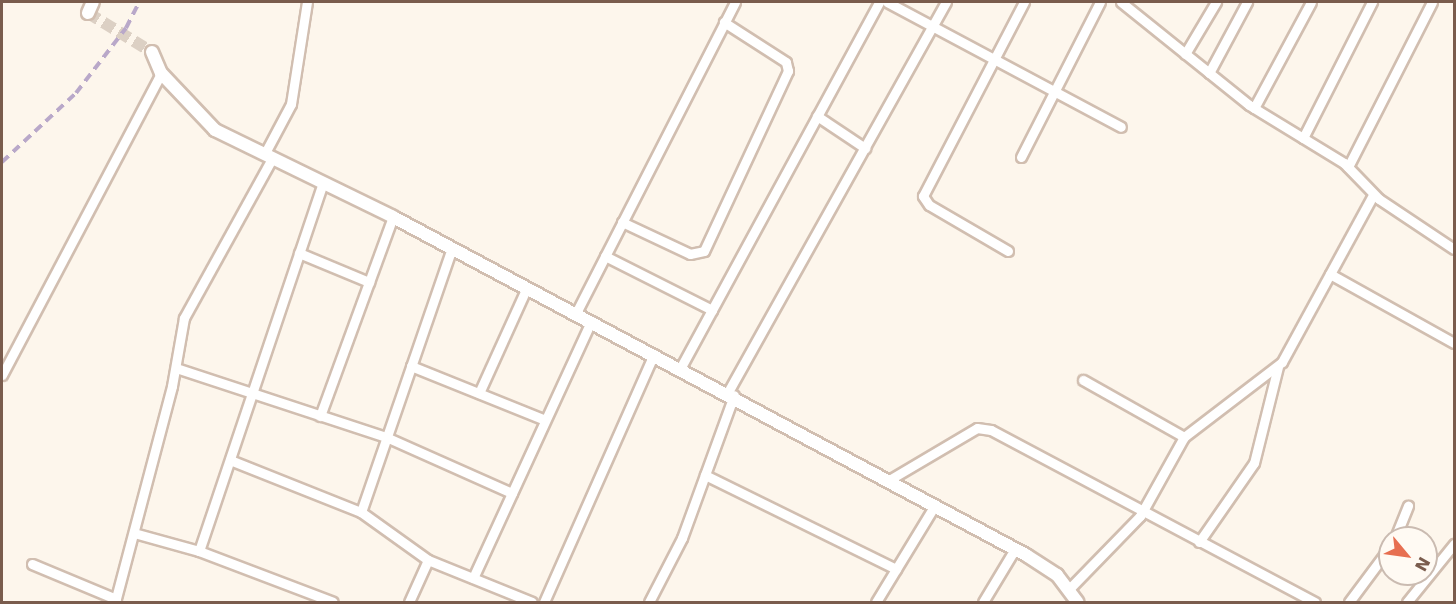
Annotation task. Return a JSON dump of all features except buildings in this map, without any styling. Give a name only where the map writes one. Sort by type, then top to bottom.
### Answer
[{"type":"street","points":[[32,564],[115,601],[192,300],[269,155],[291,104],[307,2]]},
{"type":"street","points":[[576,313],[735,2]]},
{"type":"street","points":[[681,367],[879,2]]},
{"type":"street","points":[[887,2],[1056,89],[1121,127]]},
{"type":"street","points":[[650,603],[682,538],[731,394],[946,2]]},
{"type":"street","points":[[1008,250],[929,205],[923,196],[1024,2]]},
{"type":"street","points":[[1022,157],[1100,2]]},
{"type":"street","points":[[1121,2],[1133,6],[1185,54],[1254,108],[1348,167],[1373,195],[1455,249]]},
{"type":"street","points":[[1185,54],[1216,2]]},
{"type":"street","points":[[1209,73],[1247,2]]},
{"type":"street","points":[[1254,108],[1311,2]]},
{"type":"street","points":[[1303,138],[1372,2]]},
{"type":"street","points":[[1348,167],[1432,2]]},
{"type":"street","points":[[622,222],[690,254],[704,251],[788,71],[786,62],[724,22]]},
{"type":"street","points":[[152,52],[161,73],[215,130],[393,216],[890,480],[1015,549],[1057,575],[1077,603]]},
{"type":"street","points":[[2,375],[161,73]]},
{"type":"street","points":[[817,116],[865,148]]},
{"type":"street","points":[[199,551],[323,182]]},
{"type":"street","points":[[1199,542],[1254,463],[1278,367],[1373,195]]},
{"type":"street","points":[[320,416],[393,216]]},
{"type":"street","points":[[361,512],[452,248]]},
{"type":"street","points":[[299,253],[369,282]]},
{"type":"street","points":[[605,256],[711,310]]},
{"type":"street","points":[[1330,274],[1455,344]]},
{"type":"street","points":[[479,393],[527,287]]},
{"type":"street","points":[[473,578],[591,321]]},
{"type":"street","points":[[544,603],[654,354]]},
{"type":"street","points":[[411,366],[545,420]]},
{"type":"street","points":[[1069,589],[1143,512],[1184,437],[1278,367]]},
{"type":"street","points":[[176,368],[386,437],[512,493]]},
{"type":"street","points":[[1083,380],[1184,437]]},
{"type":"street","points":[[890,480],[971,431],[984,428],[1315,603]]},
{"type":"street","points":[[230,460],[361,512],[428,560],[532,603]]},
{"type":"street","points":[[705,475],[896,569]]},
{"type":"street","points":[[876,603],[934,505]]},
{"type":"street","points":[[1400,526],[1408,505]]},
{"type":"street","points":[[134,533],[199,551],[333,603]]},
{"type":"street","points":[[1407,603],[1455,544]]},
{"type":"street","points":[[983,603],[1015,549]]},
{"type":"street","points":[[410,603],[428,560]]},
{"type":"street","points":[[1349,603],[1378,563]]},
{"type":"tunnel","points":[[88,13],[152,52]]},
{"type":"railway","points":[[2,162],[76,93],[126,28],[139,2]]}]
